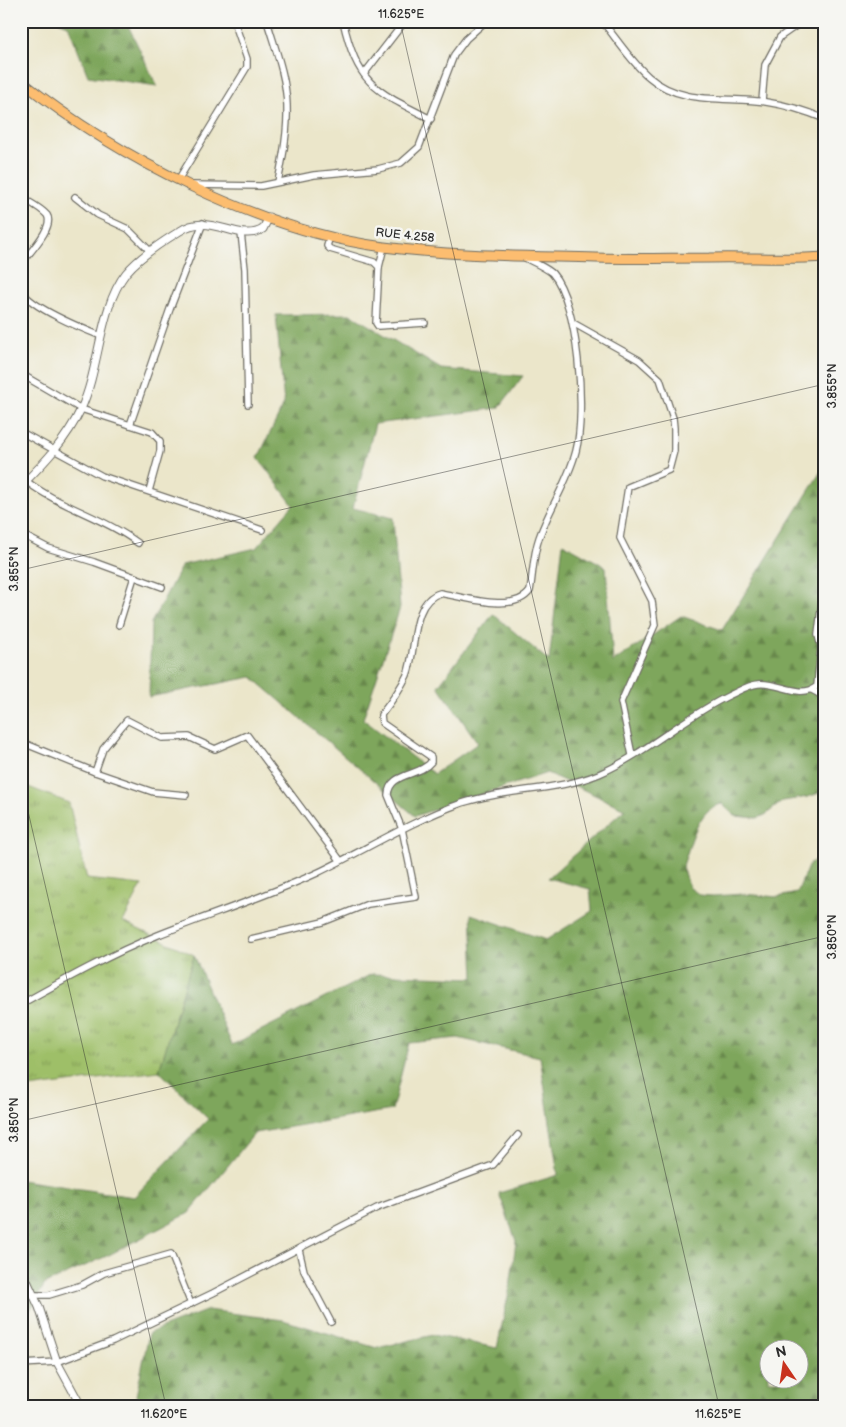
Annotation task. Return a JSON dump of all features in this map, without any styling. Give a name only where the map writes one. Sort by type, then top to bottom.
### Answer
[{"type":"highway","name":"RUE 4.258","points":[[21,81],[115,146],[178,180],[269,217],[330,236],[384,247],[521,256],[652,259],[825,257]]},
{"type":"street","points":[[178,180],[247,67],[247,59],[234,21]]},
{"type":"street","points":[[267,21],[283,73],[287,103],[286,140],[278,182]]},
{"type":"street","points":[[343,21],[356,64],[374,88],[384,96],[431,119]]},
{"type":"street","points":[[364,74],[405,21]]},
{"type":"street","points":[[189,185],[253,187],[314,175],[378,169],[402,163],[419,147],[431,119],[448,65],[466,39],[486,21]]},
{"type":"street","points":[[602,21],[648,77],[674,92],[691,97],[762,101],[801,110],[825,119]]},
{"type":"street","points":[[762,101],[765,65],[780,37],[803,21]]},
{"type":"street","points":[[21,197],[45,214],[49,221],[47,229],[21,264]]},
{"type":"street","points":[[75,197],[98,215],[128,229],[150,251]]},
{"type":"street","points":[[138,543],[117,528],[24,483],[64,440],[81,409],[94,373],[101,336],[122,278],[150,251],[181,230],[195,224],[203,223],[241,233],[258,232],[266,226],[269,217]]},
{"type":"street","points":[[130,425],[170,309],[203,223]]},
{"type":"street","points":[[241,233],[244,269],[248,404]]},
{"type":"street","points":[[330,236],[327,246],[330,249],[374,262],[379,267]]},
{"type":"street","points":[[384,247],[379,267],[376,323],[378,326],[425,323]]},
{"type":"street","points":[[251,939],[323,922],[368,904],[416,897],[402,829],[388,795],[388,789],[390,784],[399,778],[425,769],[431,762],[430,757],[382,723],[381,714],[397,694],[408,674],[419,619],[426,601],[433,595],[440,593],[486,602],[510,603],[526,597],[530,591],[538,540],[572,466],[577,448],[580,400],[578,355],[573,323],[557,280],[550,272],[521,256]]},
{"type":"street","points":[[21,290],[31,300],[64,320],[101,336]]},
{"type":"street","points":[[573,323],[639,360],[660,379],[673,418],[674,451],[669,470],[628,487],[620,535],[649,595],[656,618],[656,625],[621,702],[632,755]]},
{"type":"street","points":[[21,374],[81,409],[152,432],[160,441],[160,451],[149,491]]},
{"type":"street","points":[[21,432],[102,476],[262,530]]},
{"type":"street","points":[[21,534],[48,548],[162,587]]},
{"type":"street","points":[[21,1004],[126,949],[291,884],[402,829],[462,804],[484,797],[543,790],[591,776],[632,755],[688,718],[747,687],[759,683],[803,692],[812,690],[817,686],[819,675],[821,647],[818,635],[825,576]]},
{"type":"street","points":[[119,625],[134,577]]},
{"type":"street","points":[[812,690],[825,697]]},
{"type":"street","points":[[95,772],[103,749],[127,720],[162,738],[189,737],[215,749],[247,735],[340,860]]},
{"type":"street","points":[[21,742],[95,772],[153,792],[186,795]]},
{"type":"street","points":[[21,1364],[57,1362],[113,1341],[299,1250],[378,1208],[493,1165],[518,1135]]},
{"type":"street","points":[[299,1250],[304,1271],[331,1322]]},
{"type":"street","points":[[35,1296],[49,1295],[82,1285],[104,1273],[171,1254],[191,1304]]},
{"type":"street","points":[[21,1268],[35,1296],[57,1362],[82,1406]]},
{"type":"green space","points":[[58,21],[126,21],[157,86],[88,76],[68,25]]},
{"type":"green space","points":[[350,314],[441,369],[523,376],[499,408],[375,424],[353,508],[393,518],[400,608],[363,719],[434,774],[478,743],[438,686],[493,614],[549,661],[563,543],[606,567],[613,662],[681,616],[722,630],[825,465],[825,791],[808,797],[783,801],[765,815],[757,818],[735,816],[722,804],[713,807],[700,820],[682,868],[690,888],[700,895],[743,894],[778,897],[797,893],[809,864],[815,860],[825,862],[825,1406],[146,1406],[136,1396],[149,1333],[208,1310],[283,1320],[377,1348],[433,1335],[497,1348],[510,1287],[516,1241],[499,1193],[558,1175],[540,1057],[458,1038],[409,1043],[392,1110],[255,1133],[189,1213],[109,1255],[45,1284],[21,1326],[21,1180],[134,1197],[208,1119],[159,1071],[194,955],[232,1045],[372,974],[474,978],[471,914],[546,940],[592,911],[590,889],[548,878],[625,809],[547,773],[415,816],[252,677],[149,697],[151,623],[182,565],[256,548],[293,505],[258,458],[284,404],[276,315]]},
{"type":"green space","points":[[21,784],[69,803],[87,879],[142,885],[123,922],[194,955],[159,1071],[21,1089]]}]
